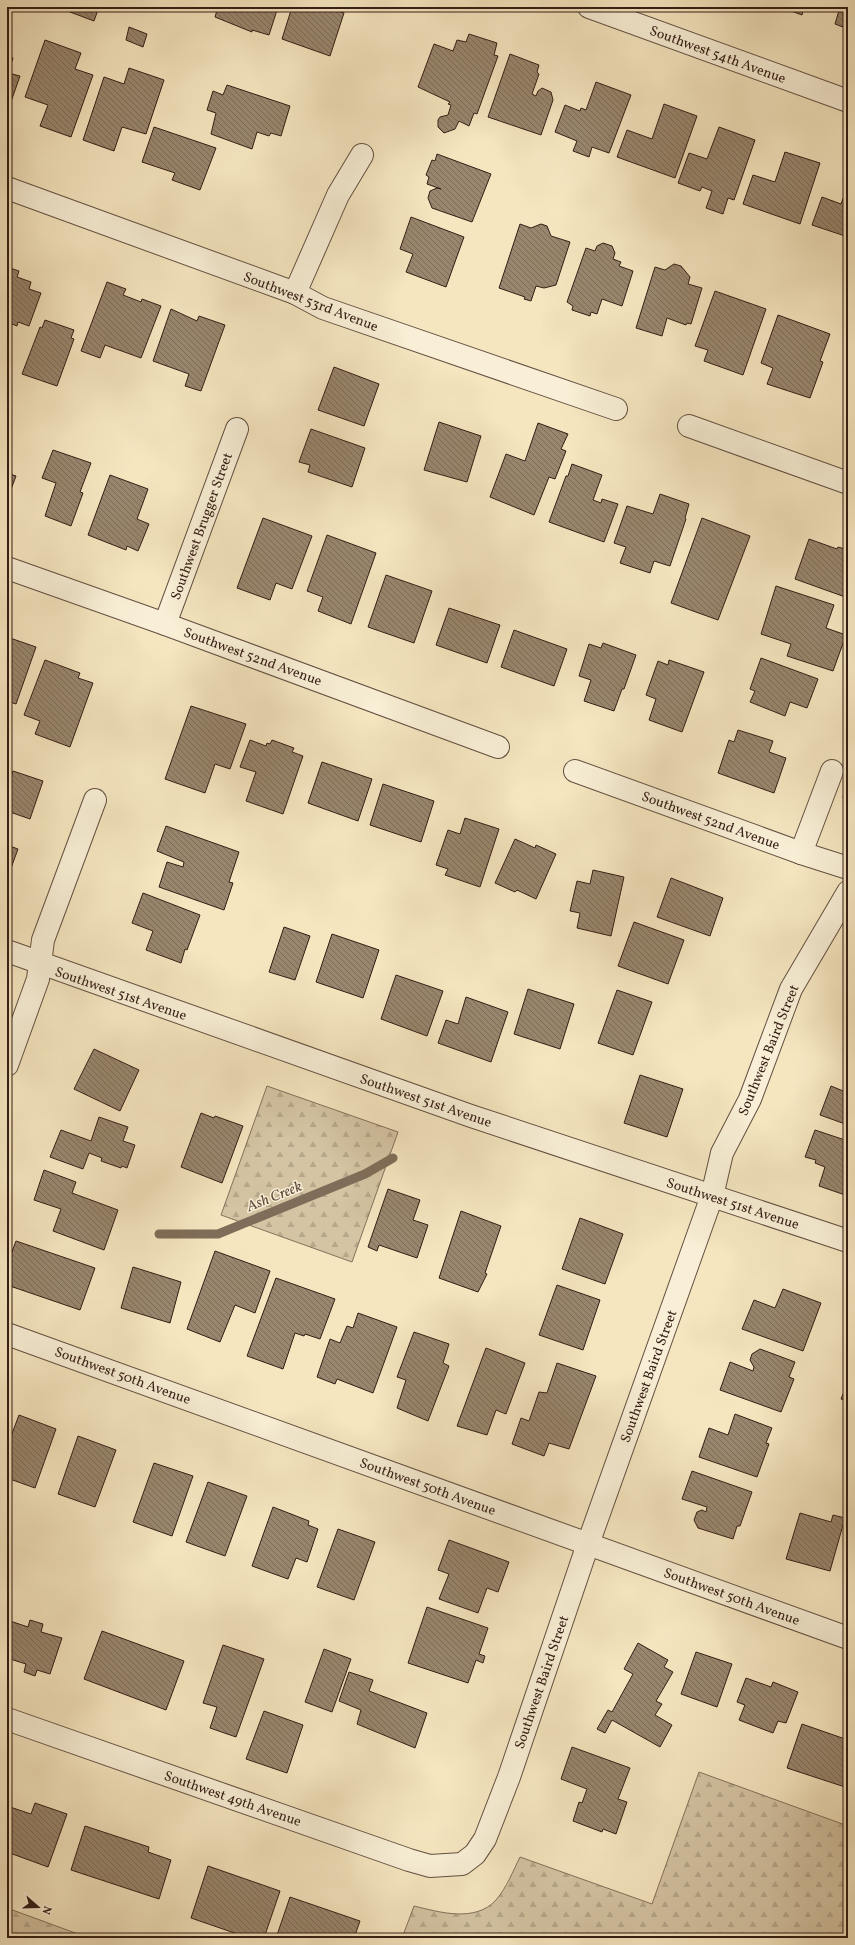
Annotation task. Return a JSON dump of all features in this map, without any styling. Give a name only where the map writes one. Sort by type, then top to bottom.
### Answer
[{"type":"street","name":"Southwest 54th Avenue","points":[[589,7],[848,101]]},
{"type":"street","points":[[295,293],[338,195],[362,155]]},
{"type":"street","name":"Southwest 53rd Avenue","points":[[7,188],[295,293],[323,308],[616,408]]},
{"type":"street","points":[[689,426],[848,483]]},
{"type":"street","name":"Southwest Brugger Street","points":[[165,624],[237,429]]},
{"type":"street","name":"Southwest 52nd Avenue","points":[[7,568],[165,624],[498,747]]},
{"type":"street","name":"Southwest 52nd Avenue","points":[[575,771],[801,853],[848,868]]},
{"type":"street","points":[[801,853],[832,771]]},
{"type":"street","points":[[7,1065],[38,979],[43,940],[95,800]]},
{"type":"street","name":"Southwest Baird Street","points":[[462,1864],[475,1854],[485,1839],[509,1777],[588,1544],[712,1196],[722,1153],[750,1099],[791,988],[848,892]]},
{"type":"street","name":"Southwest 51st Avenue","points":[[7,952],[471,1116],[848,1242]]},
{"type":"street","name":"Southwest 50th Avenue","points":[[7,1334],[848,1638]]},
{"type":"street","name":"Southwest 49th Avenue","points":[[7,1719],[409,1860],[430,1866],[462,1864]]},
{"type":"green space","points":[[267,1086],[398,1132],[352,1262],[221,1215]]},
{"type":"green space","points":[[699,1772],[848,1826],[848,1938],[402,1938],[414,1906],[456,1914],[467,1914],[487,1907],[496,1900],[503,1890],[520,1857],[652,1904]]},
{"type":"green space","points":[[7,1908],[89,1938],[7,1938]]},
{"type":"building","points":[[62,7],[99,7],[94,21],[62,9]]},
{"type":"building","points":[[218,7],[278,7],[269,35],[252,30],[252,32],[215,17]]},
{"type":"building","points":[[292,7],[326,7],[344,13],[330,56],[282,39]]},
{"type":"building","points":[[780,7],[804,7],[802,15]]},
{"type":"building","points":[[840,7],[848,7],[848,29],[835,24]]},
{"type":"building","points":[[129,27],[147,34],[143,47],[126,40]]},
{"type":"building","points":[[469,34],[497,43],[494,55],[498,56],[477,114],[474,113],[469,126],[459,121],[455,129],[444,133],[438,127],[438,120],[440,117],[448,115],[451,105],[448,104],[450,102],[418,87],[434,44],[453,51],[457,40],[466,42]]},
{"type":"building","points":[[45,40],[81,53],[75,69],[93,75],[71,137],[40,126],[48,105],[25,97]]},
{"type":"building","points":[[510,54],[539,65],[537,72],[539,74],[532,94],[536,96],[538,91],[542,88],[551,92],[553,100],[541,135],[488,117]]},
{"type":"building","points":[[7,56],[13,58],[8,73],[20,76],[7,113]]},
{"type":"building","points":[[129,68],[164,80],[146,134],[122,127],[114,151],[83,140],[104,77],[124,84]]},
{"type":"building","points":[[596,82],[631,95],[609,153],[592,147],[589,157],[573,151],[577,141],[555,132],[565,105],[580,111],[581,108],[586,110]]},
{"type":"building","points":[[227,85],[290,106],[281,136],[271,133],[269,136],[257,132],[252,149],[211,134],[216,113],[207,110],[213,91],[223,95]]},
{"type":"building","points":[[664,104],[697,116],[675,178],[617,157],[627,130],[652,139]]},
{"type":"building","points":[[154,127],[216,148],[200,190],[172,180],[175,173],[142,162]]},
{"type":"building","points":[[719,127],[755,140],[734,200],[728,198],[723,214],[706,208],[712,191],[702,187],[700,191],[678,183],[689,153],[707,159]]},
{"type":"building","points":[[785,152],[820,163],[800,224],[743,204],[753,175],[775,182]]},
{"type":"building","points":[[437,154],[491,174],[472,222],[432,208],[428,198],[430,191],[437,188],[441,189],[427,184],[429,177],[426,175],[432,160],[435,161]]},
{"type":"building","points":[[848,185],[848,237],[812,225],[822,197],[841,204]]},
{"type":"building","points":[[411,217],[464,237],[446,287],[406,272],[413,254],[400,249]]},
{"type":"building","points":[[520,224],[531,228],[541,224],[547,226],[551,236],[570,242],[556,285],[544,288],[536,286],[531,301],[524,299],[525,297],[499,288]]},
{"type":"building","points":[[603,243],[612,246],[615,253],[613,259],[621,262],[619,266],[633,271],[622,306],[602,299],[597,314],[591,312],[590,316],[572,310],[573,306],[567,302],[586,248],[595,251],[597,246]]},
{"type":"building","points":[[674,264],[681,266],[690,277],[688,284],[702,288],[691,324],[687,323],[686,325],[667,318],[662,336],[636,328],[655,267],[665,270]]},
{"type":"building","points":[[7,267],[19,271],[17,277],[31,282],[29,289],[41,293],[29,326],[18,322],[17,326],[7,322]]},
{"type":"building","points":[[107,282],[126,289],[123,295],[141,302],[142,299],[161,306],[141,358],[105,345],[100,358],[81,351]]},
{"type":"building","points":[[715,291],[766,309],[743,375],[704,361],[708,350],[695,346]]},
{"type":"building","points":[[171,309],[197,321],[199,316],[225,325],[201,391],[185,386],[189,374],[153,361]]},
{"type":"building","points":[[778,315],[830,334],[820,361],[823,362],[810,398],[767,384],[773,368],[761,363]]},
{"type":"building","points":[[45,320],[74,330],[71,338],[74,339],[57,386],[22,374],[40,327],[42,328]]},
{"type":"building","points":[[334,367],[379,384],[364,426],[318,410]]},
{"type":"building","points":[[439,422],[481,436],[467,482],[424,470]]},
{"type":"building","points":[[538,423],[568,434],[561,449],[566,451],[555,479],[549,477],[534,515],[490,497],[506,454],[525,461]]},
{"type":"building","points":[[311,429],[365,448],[352,487],[308,472],[310,465],[299,462]]},
{"type":"building","points":[[53,450],[91,463],[80,492],[83,493],[71,526],[45,516],[56,483],[42,478]]},
{"type":"building","points":[[572,464],[602,475],[593,500],[601,503],[602,499],[618,504],[604,542],[549,522]]},
{"type":"building","points":[[7,473],[16,476],[7,500]]},
{"type":"building","points":[[110,475],[148,489],[137,519],[149,524],[138,551],[127,546],[126,550],[88,535]]},
{"type":"building","points":[[660,494],[689,504],[686,519],[670,566],[654,561],[650,573],[620,563],[626,547],[614,543],[627,506],[653,514]]},
{"type":"building","points":[[263,518],[312,536],[292,589],[276,583],[270,600],[237,588]]},
{"type":"building","points":[[702,518],[750,536],[718,620],[671,603]]},
{"type":"building","points":[[327,535],[376,553],[351,624],[318,611],[323,597],[307,591]]},
{"type":"building","points":[[809,539],[837,549],[838,547],[848,550],[848,598],[795,579]]},
{"type":"building","points":[[386,575],[432,591],[414,643],[368,627]]},
{"type":"building","points":[[776,586],[834,605],[826,628],[846,635],[833,671],[787,656],[791,644],[761,634]]},
{"type":"building","points":[[449,608],[500,625],[487,663],[436,645]]},
{"type":"building","points":[[514,630],[567,649],[554,686],[501,667]]},
{"type":"building","points":[[10,638],[36,647],[16,704],[7,701],[7,647]]},
{"type":"building","points":[[603,643],[636,655],[624,689],[622,689],[614,711],[584,701],[591,680],[579,676],[589,644],[601,648]]},
{"type":"building","points":[[761,658],[818,679],[807,708],[790,702],[785,716],[750,702],[755,691],[750,689]]},
{"type":"building","points":[[45,660],[80,673],[78,678],[93,683],[70,747],[35,734],[40,721],[24,715]]},
{"type":"building","points":[[669,660],[704,672],[682,732],[649,720],[656,699],[646,695],[658,661],[668,665]]},
{"type":"building","points":[[191,706],[246,724],[230,769],[215,764],[205,793],[165,779]]},
{"type":"building","points":[[738,730],[773,741],[769,752],[786,758],[774,793],[718,773],[729,740],[734,742]]},
{"type":"building","points":[[250,740],[266,746],[267,743],[270,744],[272,740],[294,748],[292,752],[303,756],[283,814],[246,801],[256,772],[240,767]]},
{"type":"building","points":[[322,762],[372,779],[358,821],[308,803]]},
{"type":"building","points":[[13,771],[43,781],[30,819],[7,811],[7,785],[8,786]]},
{"type":"building","points":[[383,784],[434,801],[421,842],[370,825]]},
{"type":"building","points":[[465,818],[499,829],[480,887],[445,875],[448,869],[436,865],[448,830],[460,834]]},
{"type":"building","points":[[166,826],[239,852],[229,882],[233,883],[224,910],[159,887],[167,862],[183,867],[184,862],[157,851]]},
{"type":"building","points":[[515,839],[535,848],[536,845],[556,854],[536,899],[517,890],[515,892],[495,883]]},
{"type":"building","points":[[7,845],[18,849],[7,879]]},
{"type":"building","points":[[593,870],[624,877],[611,936],[577,928],[580,913],[570,911],[577,881],[590,884]]},
{"type":"building","points":[[671,878],[723,898],[710,936],[657,917]]},
{"type":"building","points":[[143,893],[200,915],[187,950],[185,949],[181,963],[146,950],[153,931],[132,923]]},
{"type":"building","points":[[634,922],[684,940],[668,984],[618,966]]},
{"type":"building","points":[[284,927],[310,936],[295,980],[269,972]]},
{"type":"building","points":[[332,934],[379,950],[363,998],[316,982]]},
{"type":"building","points":[[396,975],[443,991],[427,1036],[381,1019]]},
{"type":"building","points":[[528,989],[574,1004],[560,1049],[514,1034]]},
{"type":"building","points":[[617,990],[652,1002],[633,1055],[598,1043]]},
{"type":"building","points":[[466,997],[508,1012],[491,1062],[438,1043],[446,1020],[458,1024]]},
{"type":"building","points":[[848,1035],[848,1051],[843,1050]]},
{"type":"building","points":[[94,1049],[139,1070],[120,1111],[74,1089]]},
{"type":"building","points":[[640,1075],[683,1089],[667,1137],[624,1123]]},
{"type":"building","points":[[831,1086],[848,1093],[848,1125],[820,1115]]},
{"type":"building","points":[[201,1113],[214,1118],[215,1116],[243,1126],[222,1183],[181,1167]]},
{"type":"building","points":[[99,1117],[128,1127],[123,1141],[135,1145],[127,1168],[122,1166],[121,1168],[101,1161],[102,1158],[89,1153],[83,1169],[50,1157],[61,1130],[91,1141]]},
{"type":"building","points":[[815,1130],[848,1141],[848,1196],[819,1186],[825,1167],[815,1163],[816,1160],[805,1157]]},
{"type":"building","points":[[44,1170],[76,1182],[72,1193],[118,1210],[104,1250],[53,1231],[61,1209],[34,1200]]},
{"type":"building","points":[[388,1189],[420,1200],[413,1220],[428,1225],[417,1258],[379,1245],[377,1251],[368,1247]]},
{"type":"building","points":[[461,1211],[501,1226],[485,1273],[487,1274],[478,1292],[439,1278]]},
{"type":"building","points":[[580,1218],[623,1234],[605,1284],[562,1269]]},
{"type":"building","points":[[16,1241],[95,1268],[80,1310],[7,1285],[7,1265]]},
{"type":"building","points":[[215,1251],[270,1271],[255,1313],[235,1305],[220,1342],[187,1329]]},
{"type":"building","points":[[133,1267],[181,1282],[170,1323],[121,1308]]},
{"type":"building","points":[[276,1278],[335,1299],[320,1339],[305,1334],[304,1336],[295,1333],[283,1369],[247,1356]]},
{"type":"building","points":[[557,1285],[600,1300],[583,1350],[539,1335]]},
{"type":"building","points":[[783,1289],[821,1303],[803,1351],[742,1329],[754,1300],[775,1308]]},
{"type":"building","points":[[358,1313],[397,1327],[373,1393],[337,1379],[335,1384],[317,1377],[330,1339],[340,1343],[347,1326],[353,1328]]},
{"type":"building","points":[[414,1332],[449,1344],[443,1363],[449,1366],[428,1421],[397,1408],[406,1380],[397,1377]]},
{"type":"building","points":[[486,1348],[525,1363],[506,1414],[496,1410],[487,1435],[457,1426]]},
{"type":"building","points":[[760,1349],[795,1362],[789,1377],[794,1379],[781,1412],[720,1390],[730,1362],[753,1371],[754,1367],[750,1360],[752,1354]]},
{"type":"building","points":[[557,1363],[596,1376],[569,1449],[549,1443],[544,1456],[512,1444],[521,1418],[529,1421],[539,1392],[547,1393]]},
{"type":"building","points":[[848,1382],[848,1401],[841,1399]]},
{"type":"building","points":[[735,1414],[772,1428],[766,1443],[769,1444],[757,1477],[699,1457],[709,1428],[728,1435]]},
{"type":"building","points":[[19,1415],[56,1429],[35,1488],[7,1478],[7,1447]]},
{"type":"building","points":[[78,1436],[116,1450],[95,1507],[58,1494]]},
{"type":"building","points":[[154,1463],[193,1476],[172,1536],[133,1522]]},
{"type":"building","points":[[692,1471],[752,1492],[740,1526],[737,1526],[733,1539],[698,1528],[694,1520],[697,1512],[702,1510],[706,1512],[707,1507],[682,1499]]},
{"type":"building","points":[[208,1482],[247,1496],[225,1556],[186,1542]]},
{"type":"building","points":[[273,1507],[309,1521],[308,1525],[318,1529],[307,1562],[296,1558],[288,1579],[252,1566]]},
{"type":"building","points":[[800,1513],[831,1522],[833,1515],[845,1518],[830,1571],[786,1559]]},
{"type":"building","points":[[338,1529],[375,1542],[354,1600],[317,1587]]},
{"type":"building","points":[[449,1540],[509,1562],[498,1592],[487,1588],[478,1613],[439,1599],[449,1574],[438,1570]]},
{"type":"building","points":[[427,1607],[488,1628],[479,1654],[485,1656],[483,1663],[476,1660],[468,1683],[408,1663]]},
{"type":"building","points":[[7,1620],[28,1627],[30,1620],[43,1624],[41,1632],[62,1638],[50,1674],[37,1670],[35,1676],[24,1672],[26,1664],[7,1658]]},
{"type":"building","points":[[102,1631],[184,1661],[166,1710],[84,1679]]},
{"type":"building","points":[[638,1643],[668,1660],[664,1667],[673,1672],[656,1701],[662,1704],[655,1715],[672,1725],[660,1747],[612,1720],[605,1733],[597,1729],[608,1710],[612,1712],[633,1674],[624,1669]]},
{"type":"building","points":[[223,1645],[264,1659],[236,1737],[210,1728],[217,1707],[203,1703]]},
{"type":"building","points":[[324,1649],[351,1659],[332,1712],[305,1702]]},
{"type":"building","points":[[696,1652],[732,1664],[717,1707],[681,1694]]},
{"type":"building","points":[[349,1672],[373,1680],[369,1691],[427,1713],[415,1748],[357,1724],[361,1710],[339,1701]]},
{"type":"building","points":[[746,1678],[771,1687],[773,1682],[798,1692],[786,1723],[778,1721],[773,1733],[739,1720],[745,1705],[737,1702]]},
{"type":"building","points":[[264,1711],[303,1725],[287,1773],[246,1759]]},
{"type":"building","points":[[802,1724],[848,1740],[848,1788],[787,1768]]},
{"type":"building","points":[[572,1747],[630,1768],[618,1799],[627,1802],[616,1834],[603,1829],[602,1832],[573,1821],[579,1802],[582,1803],[587,1789],[561,1779]]},
{"type":"building","points":[[35,1803],[67,1814],[48,1867],[7,1852],[7,1806],[31,1814]]},
{"type":"building","points":[[85,1826],[149,1847],[148,1852],[171,1860],[159,1899],[71,1870]]},
{"type":"building","points":[[208,1866],[280,1891],[264,1938],[249,1938],[191,1918]]},
{"type":"building","points":[[290,1897],[360,1921],[354,1938],[276,1938]]},
{"type":"waterway","name":"Ash Creek","points":[[159,1234],[218,1234],[365,1174],[393,1158]]}]
